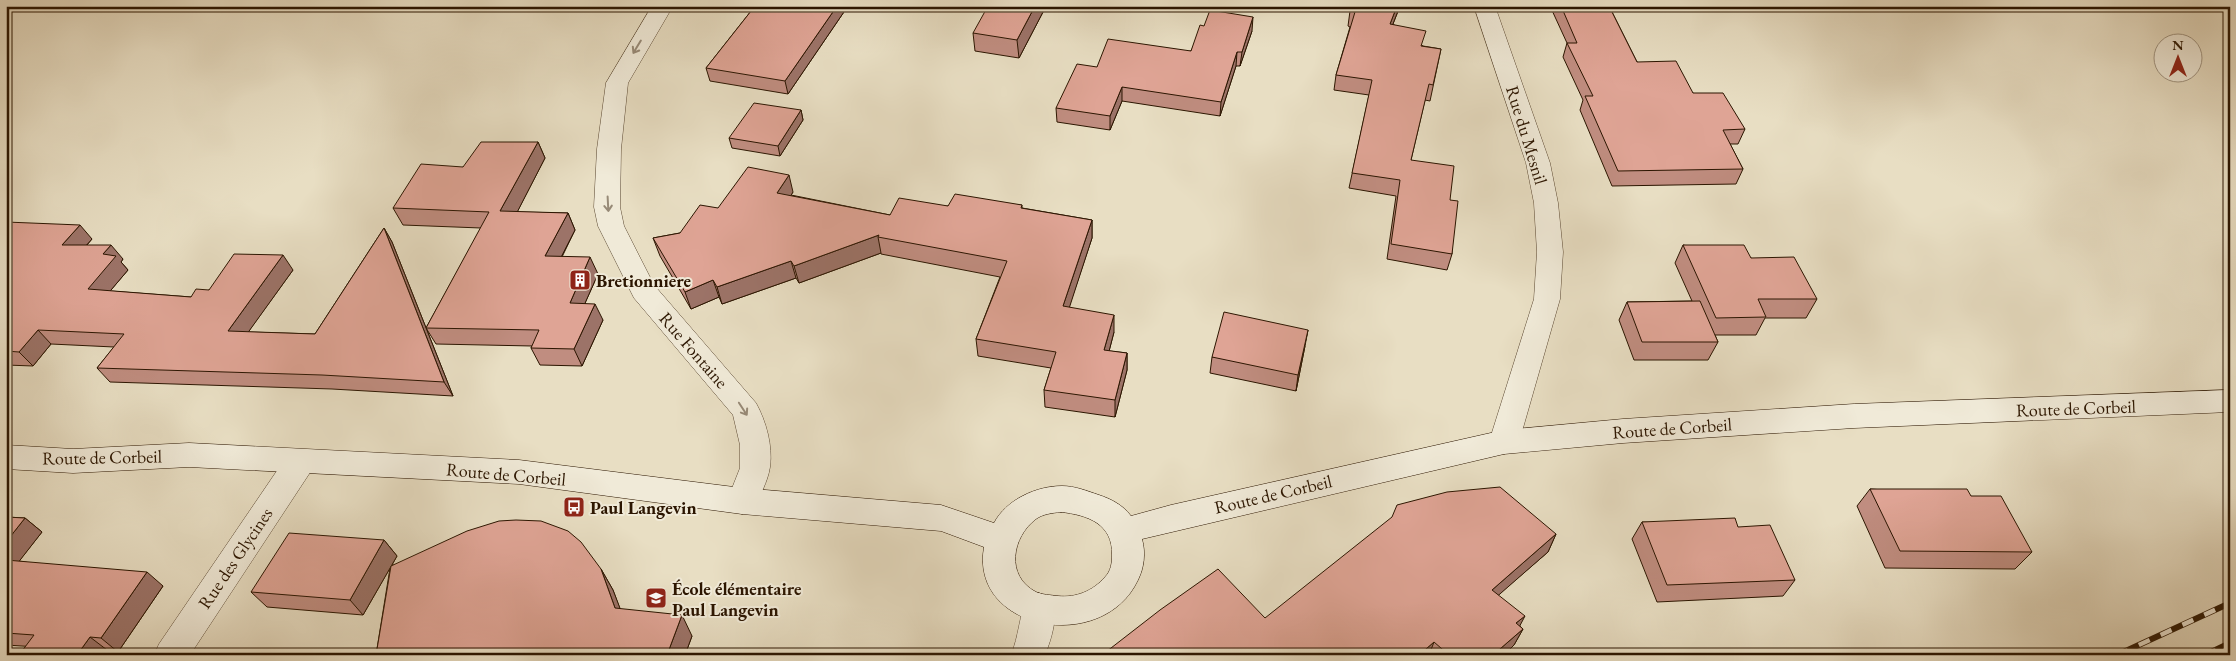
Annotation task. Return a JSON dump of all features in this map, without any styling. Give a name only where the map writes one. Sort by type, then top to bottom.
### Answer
[{"type":"main road","name":"Rue Fontaine","points":[[663,6],[617,83],[609,149],[607,207],[611,226],[643,291],[746,411],[755,445],[755,468],[742,501]]},
{"type":"main road","name":"Rue du Mesnil","points":[[1484,6],[1538,163],[1546,204],[1550,252],[1547,299],[1504,442]]},
{"type":"main road","name":"Route de Corbeil","points":[[1124,531],[1171,518],[1504,442],[1623,431],[1854,416],[2230,401]]},
{"type":"main road","name":"Route de Corbeil","points":[[6,456],[74,460],[190,455],[519,472],[742,501],[942,518],[1001,538]]},
{"type":"main road","name":"Rue des Glycines","points":[[171,655],[300,462]]},
{"type":"main road","points":[[1061,498],[1080,500],[1099,506],[1114,517],[1124,531],[1130,549],[1127,568],[1118,585],[1103,600],[1083,609],[1061,612],[1039,608],[1021,600],[1008,587],[1000,572],[998,555],[1001,538],[1010,523],[1025,510],[1042,502],[1061,498]]},
{"type":"main road","points":[[1028,655],[1034,641],[1039,608]]},
{"type":"building","points":[[755,6],[837,6],[785,81],[706,68]]},
{"type":"building","points":[[988,6],[1035,6],[1017,40],[973,33]]},
{"type":"building","points":[[1352,6],[1397,6],[1390,24],[1426,31],[1421,46],[1441,49],[1433,85],[1429,84],[1411,160],[1454,166],[1450,200],[1458,201],[1452,254],[1391,244],[1400,180],[1352,173],[1372,80],[1336,75],[1355,12],[1350,11]]},
{"type":"building","points":[[1561,6],[1609,6],[1637,62],[1676,61],[1693,93],[1723,93],[1745,129],[1723,130],[1743,169],[1618,171],[1585,96],[1593,96],[1567,43],[1577,43]]},
{"type":"building","points":[[1210,10],[1253,17],[1242,52],[1237,52],[1221,102],[1122,87],[1110,116],[1056,108],[1077,64],[1097,67],[1108,39],[1191,51],[1200,25],[1204,26]]},
{"type":"building","points":[[754,103],[801,110],[778,146],[729,138]]},
{"type":"building","points":[[481,142],[538,142],[500,211],[568,213],[545,256],[590,257],[570,303],[595,304],[574,349],[531,348],[539,330],[426,328],[489,212],[393,208],[421,164],[463,167]]},
{"type":"building","points":[[748,167],[789,175],[777,193],[890,215],[899,198],[948,206],[955,194],[1022,205],[1021,208],[1092,220],[1063,306],[1114,315],[1104,350],[1127,353],[1115,400],[1044,390],[1056,352],[976,339],[1007,261],[878,237],[879,235],[794,266],[791,261],[717,287],[713,280],[685,292],[653,238],[680,233],[700,205],[718,208]]},
{"type":"building","points":[[6,222],[80,225],[62,245],[111,245],[103,254],[116,256],[88,289],[191,297],[196,289],[209,290],[234,254],[283,255],[228,331],[315,334],[384,228],[444,382],[322,375],[97,368],[124,334],[38,330],[19,352],[6,351]]},
{"type":"building","points":[[1683,245],[1744,245],[1751,258],[1794,257],[1817,299],[1758,299],[1766,317],[1716,318]]},
{"type":"building","points":[[1700,301],[1718,342],[1642,342],[1627,302]]},
{"type":"building","points":[[1224,312],[1308,330],[1298,375],[1212,357]]},
{"type":"building","points":[[1500,487],[1556,534],[1492,590],[1525,616],[1516,623],[1523,629],[1493,655],[1449,655],[1434,642],[1419,655],[1102,655],[1160,610],[1218,569],[1265,618],[1392,517],[1397,505],[1447,492]]},
{"type":"building","points":[[1870,489],[1967,489],[1971,496],[2001,496],[2032,552],[1900,551]]},
{"type":"building","points":[[6,517],[25,518],[6,542]]},
{"type":"building","points":[[1735,518],[1738,527],[1770,525],[1795,580],[1667,585],[1642,522]]},
{"type":"building","points":[[499,521],[541,521],[568,531],[581,542],[601,569],[615,608],[682,615],[667,655],[376,655],[391,566],[467,531]]},
{"type":"building","points":[[289,533],[384,540],[350,600],[251,592]]},
{"type":"building","points":[[6,560],[147,572],[101,638],[90,637],[77,655],[19,655],[34,635],[6,633]]},
{"type":"railway","points":[[2117,655],[2230,603]]},
{"type":"railway","points":[[2205,655],[2230,643]]},
{"type":"place","name":"Bretionniere","points":[[580,280]]},
{"type":"place","name":"Paul Langevin","points":[[574,507]]},
{"type":"place","name":"École élémentaire Paul Langevin","points":[[656,598]]}]
